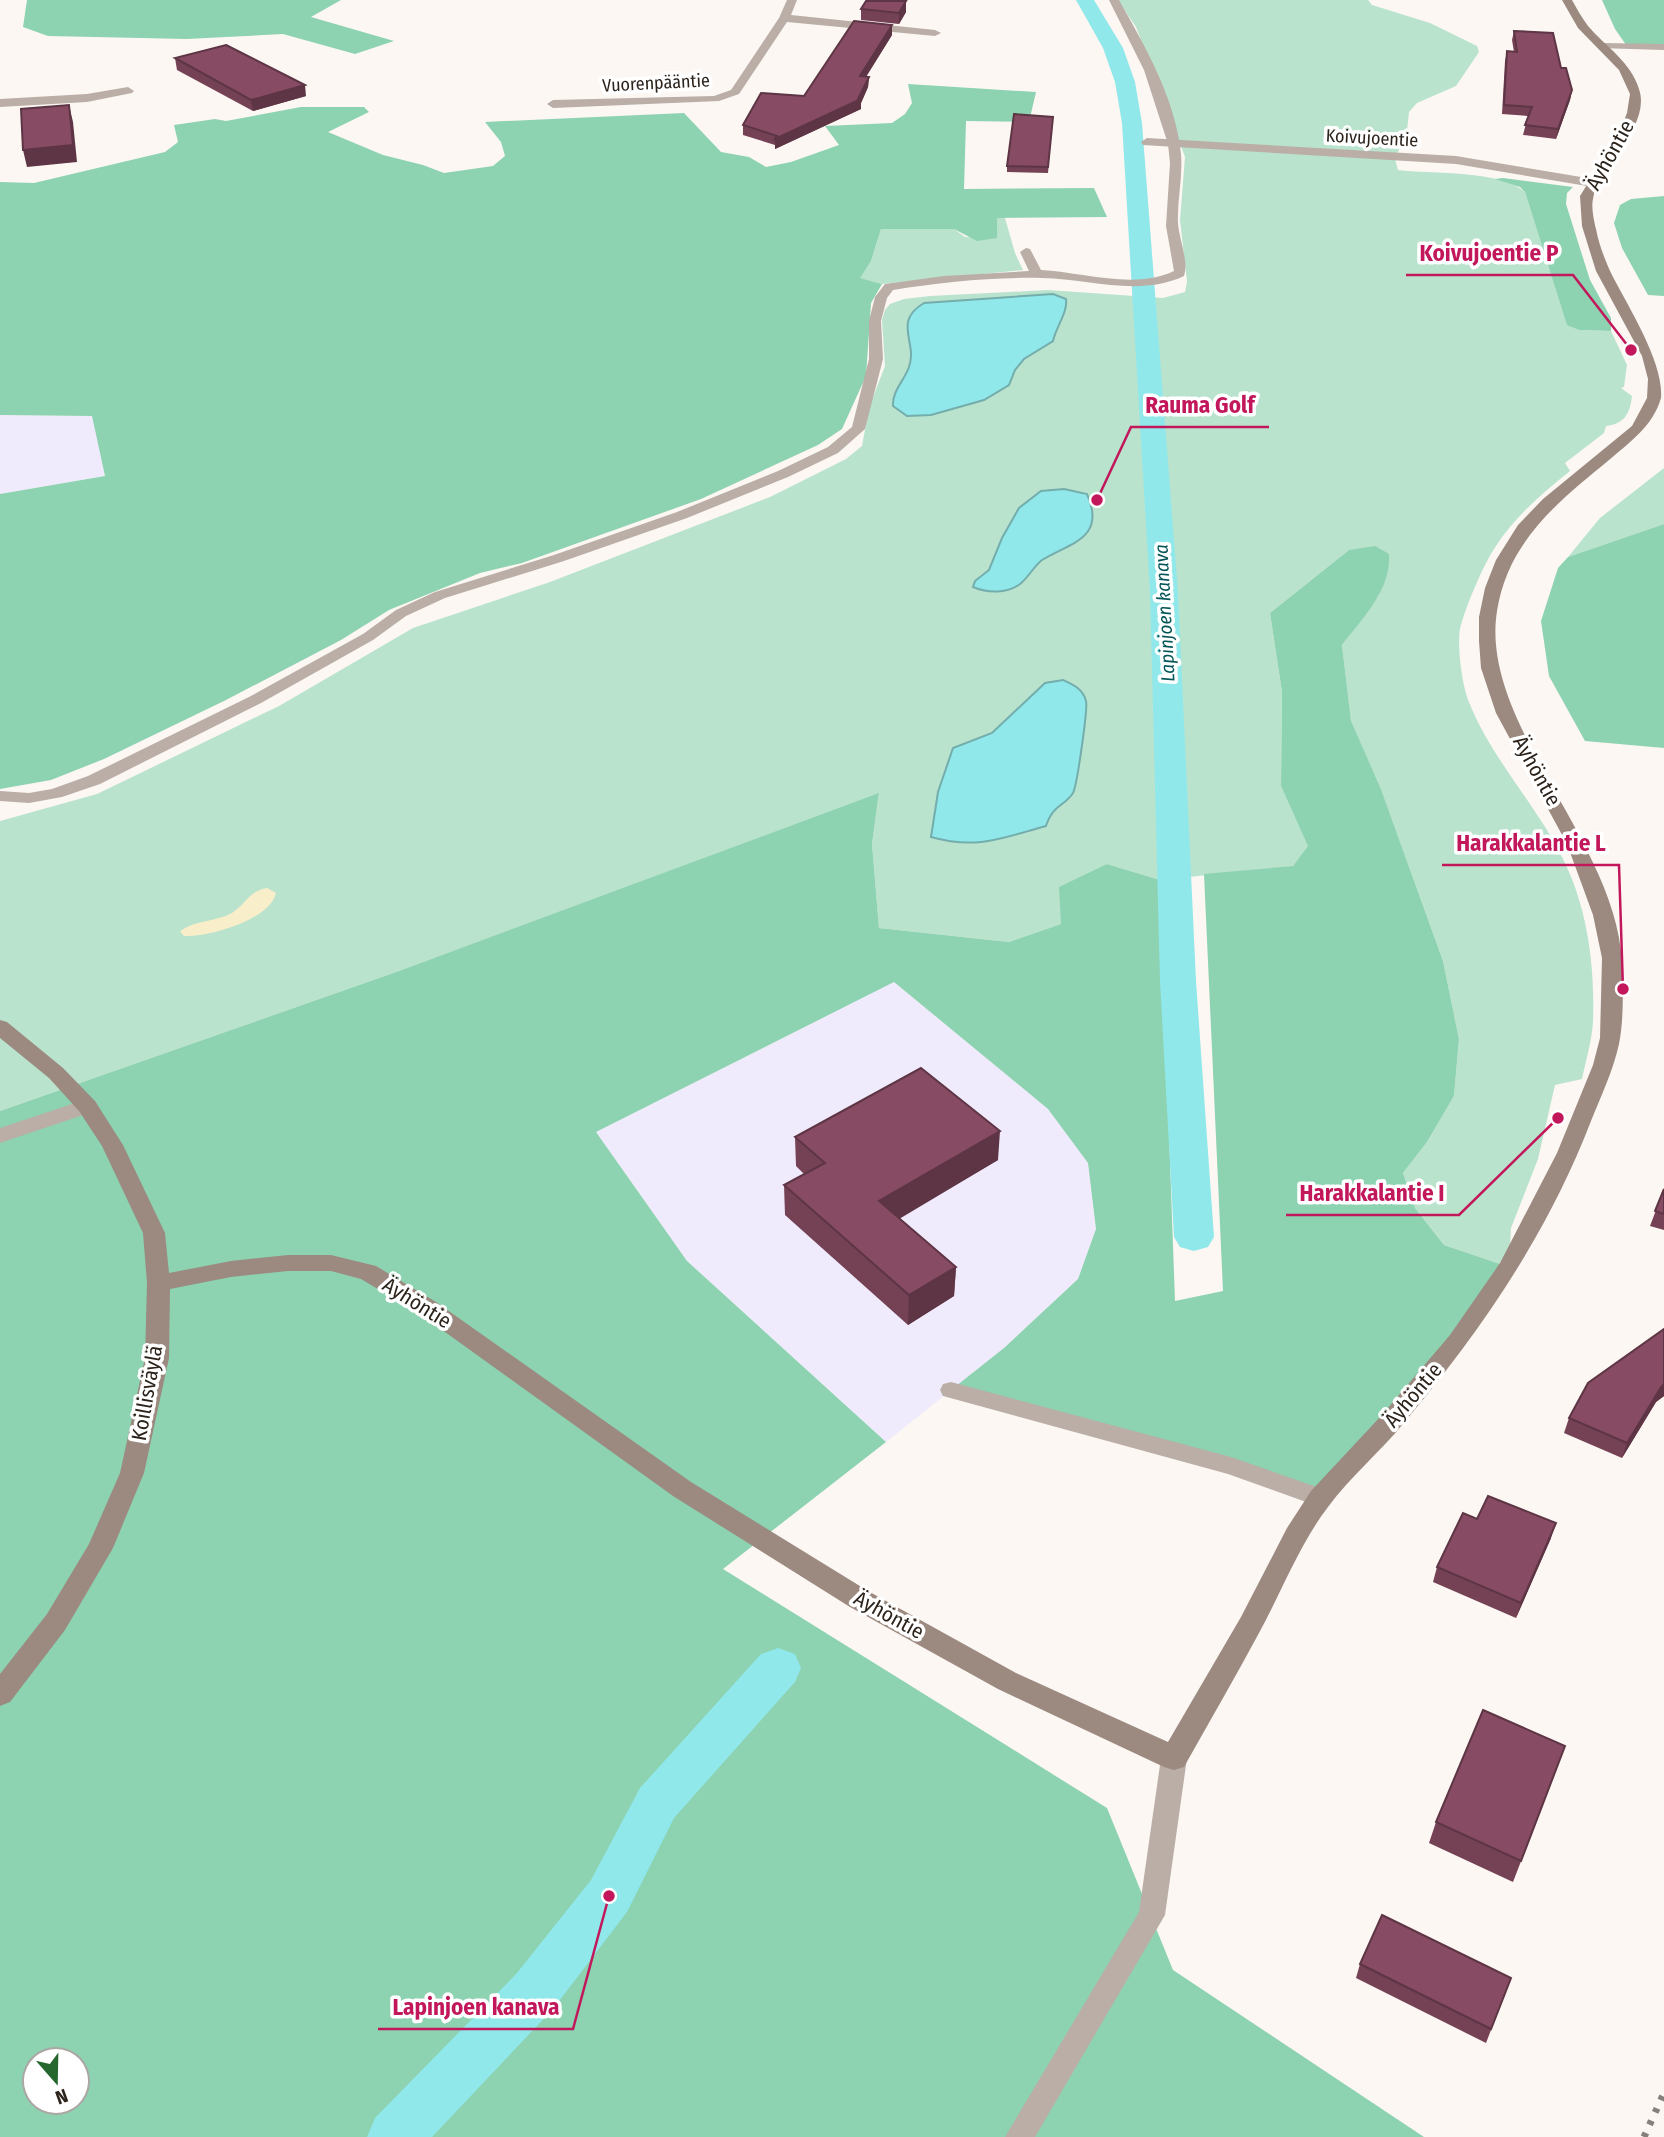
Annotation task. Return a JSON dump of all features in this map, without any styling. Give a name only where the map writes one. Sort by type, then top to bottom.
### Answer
[{"type":"main road","name":"Äyhöntie","points":[[159,1283],[231,1269],[288,1263],[331,1263],[368,1272],[428,1308],[682,1489],[859,1599],[1007,1681],[1174,1758],[1250,1625],[1296,1535],[1320,1498],[1390,1423],[1458,1341],[1509,1267],[1568,1153],[1603,1065],[1610,1038],[1612,958],[1603,915],[1576,844],[1504,713],[1490,668],[1487,641],[1487,617],[1493,588],[1504,560],[1524,528],[1549,502],[1638,428],[1654,398],[1655,379],[1649,356],[1603,271],[1588,226],[1586,196],[1625,133],[1633,113],[1636,94],[1624,69],[1576,18],[1567,0]]},
{"type":"main road","name":"Koillisväylä","points":[[0,1027],[56,1073],[87,1106],[112,1145],[154,1233],[159,1283],[157,1358],[132,1473],[100,1548],[56,1622],[0,1694]]},
{"type":"street","name":"Vuorenpääntie","points":[[553,104],[715,99],[735,92],[784,18],[792,0]]},
{"type":"street","points":[[784,18],[935,33]]},
{"type":"street","points":[[0,103],[87,98],[128,91]]},
{"type":"street","name":"Koivujoentie","points":[[1147,142],[1456,160],[1593,183]]},
{"type":"street","points":[[0,1136],[87,1106]]},
{"type":"lane","points":[[0,796],[29,798],[56,793],[94,780],[255,701],[358,642],[401,613],[440,595],[559,558],[682,515],[783,474],[833,450],[858,429],[876,359],[875,321],[881,297],[889,287],[1037,274],[1126,281],[1171,280],[1180,273],[1172,222],[1177,173],[1174,144],[1153,77],[1132,30],[1114,0]]},
{"type":"lane","points":[[1602,46],[1664,47]]},
{"type":"lane","points":[[1026,252],[1037,274]]},
{"type":"lane","points":[[951,1390],[1231,1466],[1320,1498]]},
{"type":"lane","points":[[1019,2137],[1152,1915],[1174,1758]]},
{"type":"shaded area","points":[[0,415],[93,416],[105,476],[0,494]]},
{"type":"shaded area","points":[[894,982],[1048,1109],[1088,1163],[1096,1229],[1078,1279],[1004,1348],[886,1442],[687,1261],[596,1132]]},
{"type":"green space","points":[[27,0],[341,0],[311,17],[394,41],[355,54],[283,34],[187,39],[48,36],[23,27]]},
{"type":"green space","points":[[1118,0],[1368,0],[1372,5],[1430,23],[1477,46],[1479,52],[1456,86],[1417,103],[1409,112],[1407,131],[1395,159],[1398,170],[1483,176],[1514,185],[1525,192],[1567,324],[1579,330],[1611,331],[1627,365],[1624,387],[1621,388],[1632,396],[1625,417],[1618,423],[1606,426],[1604,433],[1565,463],[1570,471],[1530,505],[1504,535],[1481,574],[1460,629],[1461,666],[1469,702],[1490,743],[1564,861],[1584,919],[1593,981],[1592,1029],[1582,1079],[1555,1085],[1538,1159],[1511,1228],[1509,1267],[1444,1245],[1415,1208],[1403,1173],[1427,1142],[1454,1096],[1459,1039],[1443,961],[1381,789],[1351,722],[1342,645],[1379,595],[1349,550],[1270,613],[1282,692],[1281,786],[1309,846],[1293,866],[1160,880],[1107,864],[1061,924],[1009,942],[879,928],[872,844],[879,794],[399,971],[0,1111],[0,821],[97,794],[279,706],[413,628],[550,582],[770,497],[846,459],[862,446],[869,408],[885,366],[882,320],[890,304],[904,299],[930,296],[1048,290],[1163,298],[1185,292],[1187,282],[1180,220],[1185,157],[1136,27]]},
{"type":"green space","points":[[1602,0],[1664,0],[1664,49],[1629,49],[1615,29]]},
{"type":"green space","points":[[908,84],[1036,92],[1029,122],[966,121],[964,189],[1094,188],[1107,217],[997,218],[997,238],[977,241],[954,229],[881,229],[871,261],[860,278],[882,284],[871,303],[866,376],[842,429],[818,445],[701,499],[522,563],[480,573],[389,610],[341,640],[104,759],[51,780],[0,789],[0,494],[105,476],[92,416],[0,415],[0,182],[34,183],[165,152],[178,142],[174,125],[215,119],[226,121],[301,107],[364,107],[369,112],[328,132],[383,155],[444,173],[493,166],[505,156],[501,142],[485,122],[684,113],[721,152],[749,157],[766,167],[791,162],[839,145],[825,126],[892,123],[905,114],[912,103]]},
{"type":"green space","points":[[1495,179],[1573,187],[1567,193],[1566,204],[1590,280],[1611,318],[1611,331],[1579,330],[1567,325],[1525,192],[1520,187]]},
{"type":"green space","points":[[1664,196],[1664,296],[1648,295],[1622,248],[1614,223],[1620,205],[1631,199]]},
{"type":"green space","points":[[997,218],[1005,218],[1023,270],[882,284],[859,278],[871,261],[881,229],[954,229],[965,237],[997,238]]},
{"type":"green space","points":[[1664,468],[1664,524],[1568,557],[1600,518]]},
{"type":"green space","points":[[1664,524],[1664,748],[1585,741],[1549,676],[1541,621],[1558,568],[1568,557]]},
{"type":"green space","points":[[1375,546],[1389,554],[1381,592],[1342,645],[1351,721],[1381,789],[1443,961],[1459,1039],[1454,1096],[1427,1142],[1403,1173],[1415,1208],[1444,1245],[1509,1267],[1320,1498],[951,1390],[1004,1348],[1078,1279],[1096,1229],[1088,1163],[1048,1109],[894,982],[596,1132],[687,1261],[886,1442],[723,1569],[1107,1808],[1173,1970],[1424,2137],[0,2137],[0,1111],[399,971],[879,793],[872,844],[879,928],[1009,942],[1061,924],[1059,887],[1107,864],[1160,880],[1175,1301],[1223,1291],[1204,874],[1293,866],[1308,846],[1281,786],[1282,692],[1270,613],[1349,550]]},
{"type":"sand","points":[[267,888],[276,893],[271,903],[251,919],[208,934],[184,936],[180,931],[232,913],[252,895]]},
{"type":"water","points":[[1053,294],[1066,299],[1066,304],[1053,341],[1024,359],[1015,370],[1009,385],[984,400],[931,415],[907,416],[893,406],[894,396],[911,358],[909,318],[924,303]]},
{"type":"water","points":[[1064,489],[1087,494],[1092,509],[1092,521],[1082,538],[1042,560],[1023,581],[1009,590],[997,592],[973,587],[975,581],[989,570],[1002,538],[1019,508],[1041,491]]},
{"type":"water","points":[[1063,680],[1078,688],[1086,701],[1077,777],[1070,798],[1055,810],[1046,826],[989,841],[947,841],[931,837],[938,792],[953,748],[992,733],[1045,683]]},
{"type":"building","points":[[866,1],[906,1],[899,13],[861,9]]},
{"type":"building","points":[[854,21],[892,25],[860,76],[869,77],[858,99],[861,99],[775,139],[777,136],[743,125],[761,93],[804,96]]},
{"type":"building","points":[[1514,31],[1553,33],[1561,68],[1566,68],[1572,90],[1558,129],[1525,125],[1532,107],[1504,105],[1507,51],[1517,52]]},
{"type":"building","points":[[226,45],[305,85],[251,100],[175,58]]},
{"type":"building","points":[[69,105],[73,145],[23,150],[21,109]]},
{"type":"building","points":[[1014,114],[1053,117],[1048,167],[1007,166]]},
{"type":"building","points":[[921,1068],[1000,1131],[879,1201],[956,1267],[909,1295],[784,1185],[825,1163],[795,1137]]},
{"type":"building","points":[[1664,1189],[1664,1214],[1655,1211]]},
{"type":"building","points":[[1664,1329],[1664,1384],[1627,1443],[1569,1418],[1588,1383]]},
{"type":"building","points":[[1488,1496],[1556,1523],[1521,1603],[1437,1567],[1463,1513],[1477,1519]]},
{"type":"building","points":[[1483,1710],[1565,1746],[1521,1861],[1436,1822]]},
{"type":"building","points":[[1382,1915],[1511,1978],[1491,2029],[1360,1964]]},
{"type":"waterway","name":"Lapinjoen kanava","points":[[1085,0],[1113,48],[1125,82],[1132,123],[1164,592],[1178,981],[1194,1237]]},
{"type":"waterway","name":"Lapinjoen kanava","points":[[394,2137],[535,1991],[609,1896],[657,1803],[778,1668]]},
{"type":"railway","points":[[1644,2137],[1664,2093]]},
{"type":"place","name":"Koivujoentie P","points":[[1631,350]]},
{"type":"place","name":"Rauma Golf","points":[[1097,500]]},
{"type":"place","name":"Harakkalantie L","points":[[1623,989]]},
{"type":"place","name":"Harakkalantie I","points":[[1558,1118]]},
{"type":"place","name":"Lapinjoen kanava","points":[[609,1896]]}]
